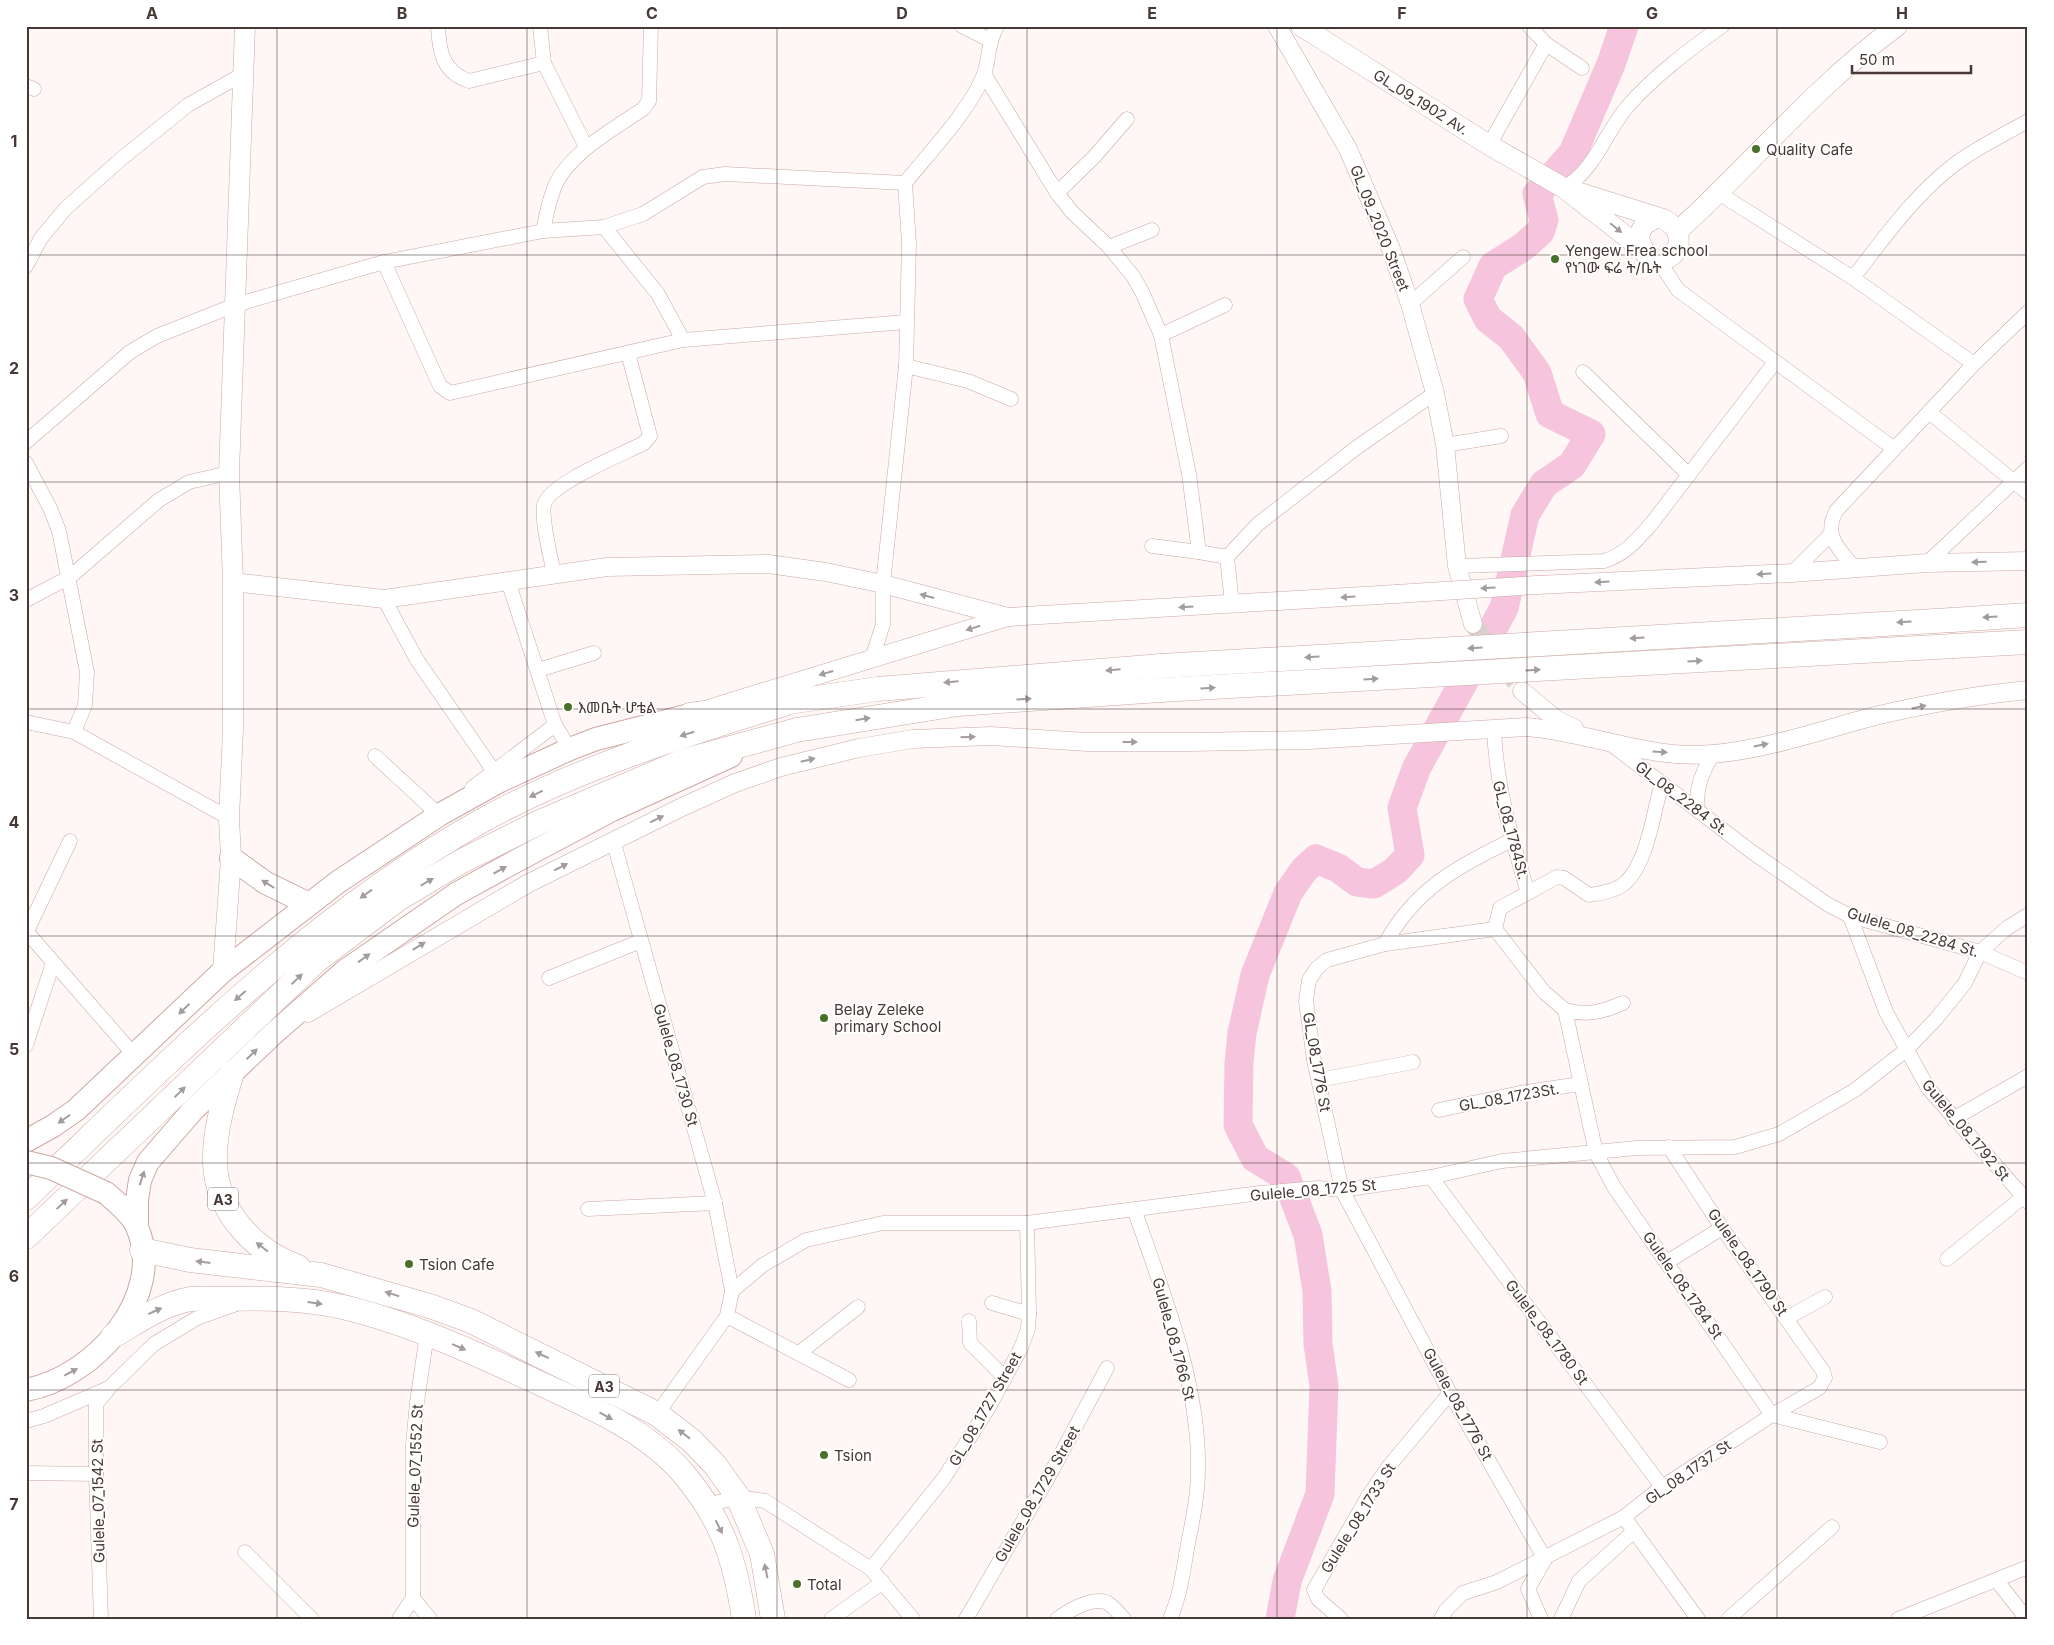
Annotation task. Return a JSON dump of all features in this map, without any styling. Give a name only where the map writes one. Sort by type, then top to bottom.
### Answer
[{"type":"highway","points":[[690,715],[784,704],[878,689],[1161,666],[2028,615]]},
{"type":"highway","points":[[26,1237],[316,961],[398,899],[460,862],[531,826],[622,785],[683,761],[798,730],[958,704],[1160,690],[2028,642]]},
{"type":"highway","points":[[26,1198],[237,998],[327,922],[427,853],[485,820],[568,779],[637,751],[784,704]]},
{"type":"highway","name":"A3","points":[[232,1074],[218,1128],[215,1164],[224,1202],[241,1230],[265,1250],[294,1266],[385,1292],[471,1321],[657,1414],[692,1440],[715,1465],[738,1497],[762,1554],[773,1619]]},
{"type":"highway","name":"A3","points":[[142,1250],[190,1260],[321,1275]]},
{"type":"highway","name":"A3","points":[[113,1336],[145,1315],[191,1299],[253,1298],[342,1307],[427,1334],[490,1360],[594,1409],[646,1440],[682,1472],[707,1505],[733,1560],[744,1619]]},
{"type":"main road","points":[[223,971],[231,858],[229,818],[233,730],[233,582],[229,473],[245,73],[245,26]]},
{"type":"main road","name":"GL_09_1902 Av.","points":[[1301,26],[1489,145],[1564,188]]},
{"type":"main road","points":[[1678,231],[1720,194],[1822,88],[1896,26]]},
{"type":"main road","points":[[1564,188],[1657,217],[1672,223],[1678,231],[1679,245],[1671,256],[1658,260],[1646,256],[1638,237],[1644,225],[1657,217]]},
{"type":"main road","points":[[1564,188],[1642,249]]},
{"type":"main road","points":[[26,1141],[76,1110],[223,971],[308,904],[439,815],[500,782],[570,749],[596,739],[690,715]]},
{"type":"main road","points":[[26,1390],[44,1387],[88,1363],[113,1336],[140,1292],[144,1272],[137,1226],[138,1194],[148,1162],[193,1110],[272,1034],[346,970],[456,894],[612,810],[701,769],[798,730]]},
{"type":"main road","points":[[231,858],[266,883],[308,904]]},
{"type":"main road","points":[[26,1162],[51,1168],[106,1193],[137,1226]]},
{"type":"street","points":[[438,26],[439,51],[445,62],[463,79],[469,81],[544,63]]},
{"type":"street","points":[[540,26],[544,63],[586,147]]},
{"type":"street","points":[[543,231],[555,185],[586,147],[643,109],[649,101],[650,26]]},
{"type":"street","points":[[962,26],[990,40]]},
{"type":"street","points":[[872,659],[883,624],[883,584],[906,366],[909,244],[905,183],[968,103],[984,74],[990,40],[997,26]]},
{"type":"street","name":"GL_09_2020 Street","points":[[1278,26],[1348,149],[1391,249],[1410,304],[1435,393],[1445,445],[1457,566],[1473,624]]},
{"type":"street","points":[[1529,26],[1546,44],[1582,68]]},
{"type":"street","points":[[1564,188],[1579,179],[1627,107],[1684,54],[1722,26]]},
{"type":"street","points":[[1489,145],[1546,44]]},
{"type":"street","points":[[26,266],[41,238],[66,208],[121,159],[188,105],[245,73]]},
{"type":"street","points":[[984,74],[1057,193],[1072,212],[1109,247],[1138,284],[1161,335],[1189,474],[1200,552]]},
{"type":"street","points":[[1057,193],[1094,157],[1127,119]]},
{"type":"street","points":[[1853,278],[1906,210],[1929,186],[1955,164],[2028,121]]},
{"type":"street","points":[[26,442],[130,352],[157,336],[235,305],[384,262],[543,231],[604,227],[643,214],[703,177],[725,174],[905,183]]},
{"type":"street","points":[[1720,194],[1853,278],[1974,364]]},
{"type":"street","points":[[604,227],[658,294],[683,340]]},
{"type":"street","points":[[1109,247],[1152,230]]},
{"type":"street","points":[[26,237],[41,238]]},
{"type":"street","points":[[1410,304],[1463,257]]},
{"type":"street","points":[[1658,260],[1678,290],[1893,448]]},
{"type":"street","points":[[384,262],[440,386],[446,392],[454,393],[683,340],[906,322]]},
{"type":"street","points":[[1161,335],[1225,305]]},
{"type":"street","points":[[1854,568],[1830,535],[1831,522],[1836,511],[1893,448],[1974,364],[2026,318]]},
{"type":"street","points":[[554,574],[544,508],[548,496],[561,484],[644,443],[650,436],[628,353]]},
{"type":"street","points":[[1457,566],[1534,565],[1604,561],[1614,558],[1632,546],[1775,362]]},
{"type":"street","points":[[906,366],[968,381],[1011,399]]},
{"type":"street","points":[[1583,372],[1689,475]]},
{"type":"street","points":[[1227,556],[1258,524],[1356,448],[1435,393]]},
{"type":"street","points":[[1929,412],[2015,480],[2028,493]]},
{"type":"street","points":[[1445,445],[1501,436]]},
{"type":"street","points":[[26,463],[54,516],[70,577],[88,672],[85,705],[74,732]]},
{"type":"street","points":[[1927,563],[2028,468]]},
{"type":"street","points":[[26,600],[70,577],[160,500],[189,482],[229,473]]},
{"type":"street","points":[[1792,573],[1830,535]]},
{"type":"street","points":[[1152,546],[1227,556]]},
{"type":"street","points":[[1227,556],[1232,604]]},
{"type":"street","points":[[690,715],[1008,617],[1537,585],[1792,573],[1927,563],[2028,560]]},
{"type":"street","points":[[233,582],[384,599],[607,567],[768,564],[826,572],[883,584],[1008,617]]},
{"type":"street","points":[[508,581],[555,725],[570,749]]},
{"type":"street","points":[[384,599],[417,660],[493,770]]},
{"type":"street","points":[[538,670],[594,653]]},
{"type":"street","points":[[272,1034],[460,922],[527,884],[613,840],[735,783],[781,767],[859,748],[913,739],[991,736],[1087,742],[1190,742],[1309,740],[1527,727],[1560,731],[1612,745],[1649,752],[1713,754],[1770,743],[1960,698],[2028,690]]},
{"type":"street","points":[[1522,691],[1536,705],[1557,720],[1612,745]]},
{"type":"street","points":[[1527,727],[1537,720],[1538,712],[1536,705]]},
{"type":"street","points":[[26,722],[74,732],[229,818]]},
{"type":"street","points":[[375,756],[439,815],[493,770],[555,725]]},
{"type":"street","name":"GL_08_1784St.","points":[[1494,729],[1497,773],[1512,840],[1528,894],[1500,908],[1495,930]]},
{"type":"street","name":"GL_08_2284 St.","points":[[1612,745],[1662,783],[1696,802],[1752,852]]},
{"type":"street","points":[[1696,802],[1702,773],[1713,754]]},
{"type":"street","points":[[1528,894],[1557,877],[1564,878],[1589,895],[1604,893],[1625,884],[1638,866],[1662,783]]},
{"type":"street","name":"Gulele_08_1730 St","points":[[613,840],[714,1202],[732,1291]]},
{"type":"street","points":[[1386,944],[1395,926],[1423,892],[1452,871],[1512,840]]},
{"type":"street","points":[[70,841],[26,931],[135,1056]]},
{"type":"street","name":"Gulele_08_2284 St.","points":[[1752,852],[1827,904],[1850,916],[1980,952],[2028,973]]},
{"type":"street","points":[[1980,952],[2007,928],[2028,915]]},
{"type":"street","name":"Gulele_08_1792 St","points":[[1850,916],[1883,1004],[1928,1088],[1953,1119],[2026,1200]]},
{"type":"street","points":[[1495,930],[1544,992],[1565,1010],[1582,1014],[1599,1013],[1623,1002]]},
{"type":"street","name":"GL_08_1776 St","points":[[1342,1190],[1319,1080],[1306,1002],[1309,980],[1317,968],[1327,960],[1386,944],[1495,930]]},
{"type":"street","points":[[549,978],[641,941]]},
{"type":"street","name":"Gulele_08_1725 St","points":[[732,1291],[763,1265],[806,1240],[883,1223],[1028,1223],[1260,1193],[1318,1188],[1342,1190],[1431,1176],[1502,1161],[1637,1148],[1735,1147],[1779,1134],[1855,1090],[1906,1050],[1936,1019],[1965,983],[1980,952]]},
{"type":"street","points":[[26,1045],[53,963]]},
{"type":"street","points":[[1565,1010],[1596,1153]]},
{"type":"street","points":[[1319,1080],[1414,1062]]},
{"type":"street","points":[[1953,1119],[2028,1076]]},
{"type":"street","name":"GL_08_1723St.","points":[[1439,1110],[1520,1093],[1580,1084]]},
{"type":"street","name":"Gulele_08_1790 St","points":[[1669,1147],[1722,1228],[1787,1318],[1825,1378]]},
{"type":"street","name":"Gulele_08_1784 St","points":[[1596,1153],[1614,1187],[1772,1415]]},
{"type":"street","name":"Gulele_08_1780 St","points":[[1431,1176],[1662,1487]]},
{"type":"street","name":"Gulele_08_1776 St","points":[[1342,1190],[1450,1393],[1545,1559]]},
{"type":"street","points":[[1947,1259],[2026,1200]]},
{"type":"street","points":[[588,1209],[714,1202]]},
{"type":"street","name":"Gulele_08_1766 St","points":[[1134,1209],[1166,1300],[1192,1400],[1198,1470],[1192,1520],[1177,1601],[1170,1619]]},
{"type":"street","name":"GL_08_1727 Street","points":[[871,1569],[944,1478],[1005,1378],[1021,1348],[1028,1329],[1029,1314],[1028,1223]]},
{"type":"street","points":[[1667,1262],[1722,1228]]},
{"type":"street","points":[[657,1414],[727,1316],[732,1291]]},
{"type":"street","points":[[1787,1318],[1825,1297]]},
{"type":"street","points":[[26,1421],[44,1416],[109,1388],[154,1344],[181,1326],[197,1318],[253,1298]]},
{"type":"street","points":[[992,1303],[1029,1314]]},
{"type":"street","points":[[799,1353],[858,1307]]},
{"type":"street","points":[[727,1316],[849,1380]]},
{"type":"street","points":[[969,1321],[970,1343],[1005,1378]]},
{"type":"street","name":"Gulele_07_1552 St","points":[[413,1598],[414,1445],[417,1402],[427,1334]]},
{"type":"street","name":"Gulele_08_1729 Street","points":[[966,1619],[1048,1478],[1107,1368]]},
{"type":"street","name":"GL_08_1737 St","points":[[1441,1619],[1463,1593],[1497,1582],[1624,1517],[1662,1487],[1772,1415],[1819,1388],[1825,1378]]},
{"type":"street","name":"Gulele_07_1542 St","points":[[101,1619],[96,1474],[96,1404],[109,1388]]},
{"type":"street","name":"Gulele_08_1733 St","points":[[1341,1619],[1318,1599],[1314,1590],[1369,1495],[1389,1466],[1450,1393]]},
{"type":"street","points":[[1772,1415],[1880,1442]]},
{"type":"street","points":[[26,1472],[96,1474]]},
{"type":"street","points":[[707,1505],[738,1497],[765,1501],[871,1569],[913,1619]]},
{"type":"street","points":[[1624,1517],[1698,1619]]},
{"type":"street","points":[[1728,1619],[1832,1527]]},
{"type":"street","points":[[1561,1619],[1579,1581],[1634,1531]]},
{"type":"street","points":[[245,1552],[312,1619]]},
{"type":"street","points":[[1542,1619],[1528,1589],[1545,1559]]},
{"type":"street","points":[[1901,1618],[2028,1567]]},
{"type":"street","points":[[1997,1581],[2026,1619]]},
{"type":"street","points":[[831,1619],[883,1582]]},
{"type":"street","points":[[399,1619],[413,1598],[430,1619]]},
{"type":"street","points":[[1057,1619],[1066,1612],[1097,1601],[1110,1604],[1124,1619]]},
{"type":"waterway","points":[[1280,1619],[1287,1581],[1320,1494],[1324,1386],[1318,1344],[1317,1291],[1308,1235],[1286,1177],[1255,1158],[1238,1125],[1239,1062],[1242,1033],[1255,975],[1288,893],[1304,870],[1316,859],[1338,868],[1357,882],[1374,884],[1395,871],[1410,855],[1402,808],[1416,769],[1504,608],[1525,515],[1544,484],[1572,465],[1591,434],[1550,414],[1537,373],[1511,337],[1488,319],[1478,299],[1493,266],[1523,247],[1540,232],[1544,220],[1537,194],[1573,153],[1611,64],[1624,26]]},
{"type":"tunnel","points":[[1473,624],[1522,691]]},
{"type":"place","name":"Quality Cafe","points":[[1756,149]]},
{"type":"place","name":"Yengew Frea school የነገው ፍሬ ት/ቤት","points":[[1555,259]]},
{"type":"place","name":"እመቤት ሆቴል","points":[[568,707]]},
{"type":"place","name":"Belay Zeleke primary School","points":[[824,1018]]},
{"type":"place","name":"Tsion Cafe","points":[[409,1264]]},
{"type":"place","name":"Tsion","points":[[824,1455]]},
{"type":"place","name":"Total","points":[[797,1584]]}]
